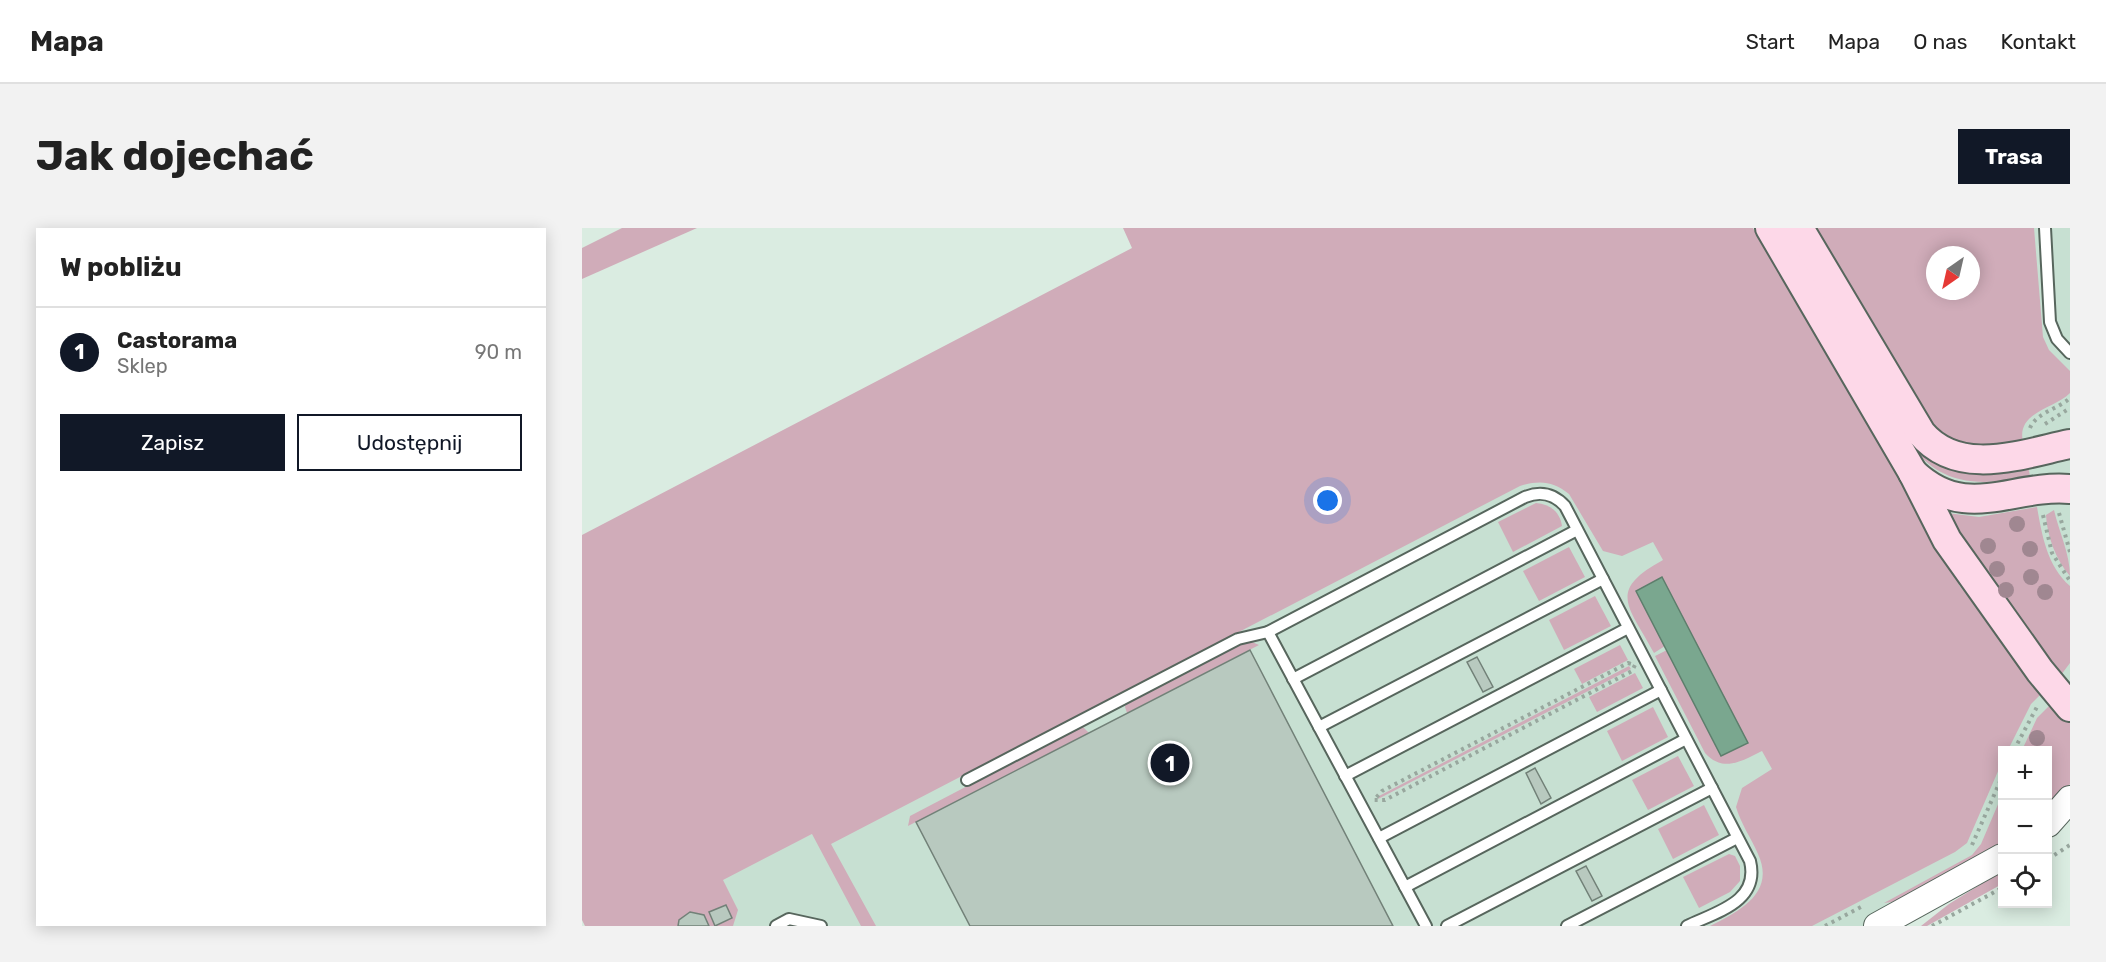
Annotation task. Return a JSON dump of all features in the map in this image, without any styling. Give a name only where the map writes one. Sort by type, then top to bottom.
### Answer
[{"type":"main road","points":[[1770,228],[1913,472],[1947,540],[2033,663],[2070,707]]},
{"type":"main road","points":[[1799,228],[1921,433],[1929,442],[1952,455],[1986,460],[1998,460],[2070,444]]},
{"type":"main road","points":[[1913,472],[1937,490],[1969,500],[1997,498],[2056,488],[2070,489]]},
{"type":"street","points":[[2052,821],[2070,799]]},
{"type":"street","points":[[2052,824],[2070,816]]},
{"type":"street","points":[[1878,926],[1998,859]]},
{"type":"lane","points":[[2045,228],[2050,322],[2057,339],[2070,353]]},
{"type":"lane","points":[[967,780],[1238,639],[1268,632],[1533,494],[1544,493],[1560,500],[1577,530],[1750,861],[1752,872],[1750,885],[1732,903],[1687,926]]},
{"type":"lane","points":[[1293,679],[1577,530]]},
{"type":"lane","points":[[1319,728],[1603,579]]},
{"type":"lane","points":[[1345,776],[1628,627]]},
{"type":"lane","points":[[1268,632],[1426,926]]},
{"type":"lane","points":[[1379,838],[1661,690]]},
{"type":"lane","points":[[1405,887],[1686,739]]},
{"type":"lane","points":[[1448,926],[1712,788]]},
{"type":"lane","points":[[1567,926],[1737,837]]},
{"type":"lane","points":[[776,926],[789,920],[821,926]]},
{"type":"path","points":[[2029,434],[2034,421],[2070,398]]},
{"type":"path","points":[[2042,506],[2049,546],[2059,568],[2070,581]]},
{"type":"path","points":[[1628,663],[1635,665],[1632,671],[1385,800],[1374,800],[1382,791],[1628,663]]},
{"type":"path","points":[[1968,850],[1998,786]]},
{"type":"path","points":[[2052,856],[2070,845]]},
{"type":"path","points":[[1932,926],[1998,890]]},
{"type":"shaded area","points":[[622,228],[697,228],[582,279],[582,248]]},
{"type":"shaded area","points":[[1123,228],[1753,228],[1958,576],[1959,585],[2045,690],[2031,704],[2010,746],[1998,746],[1998,771],[1967,843],[1955,852],[1812,926],[1710,926],[1743,907],[1752,899],[1762,880],[1762,868],[1758,854],[1736,807],[1742,788],[1772,769],[1762,751],[1740,761],[1726,764],[1719,763],[1705,753],[1655,656],[1667,650],[1721,756],[1748,743],[1636,591],[1665,646],[1654,653],[1631,611],[1628,600],[1634,581],[1663,560],[1653,542],[1622,556],[1603,551],[1569,494],[1557,486],[1540,482],[1520,486],[831,844],[876,926],[861,926],[812,834],[723,880],[738,910],[733,926],[585,926],[582,920],[582,535],[1132,248]]},
{"type":"shaded area","points":[[1770,228],[2070,228],[2070,816],[2052,762],[2052,746],[1998,746],[1998,859],[1878,926],[622,926],[812,834],[1813,330]]},
{"type":"shaded area","points":[[1788,228],[1952,469],[1981,474],[2028,466],[2030,476],[1999,481],[1969,481],[1942,473],[1917,453]]},
{"type":"shaded area","points":[[1809,228],[2034,228],[2043,337],[2049,350],[2070,371],[2070,393],[2038,412],[2025,424],[2022,432],[2023,442],[1966,448],[1933,430]]},
{"type":"shaded area","points":[[1536,503],[1554,510],[1562,526],[1513,552],[1498,522]]},
{"type":"shaded area","points":[[2037,507],[2051,560],[2070,586],[2070,663],[2058,679],[2000,602],[1947,513],[1979,517]]},
{"type":"shaded area","points":[[2054,510],[2066,551],[2070,576],[2053,547],[2048,531],[2046,515]]},
{"type":"shaded area","points":[[1569,547],[1585,577],[1539,601],[1523,571]]},
{"type":"shaded area","points":[[1662,577],[1748,743],[1721,756],[1636,591]]},
{"type":"shaded area","points":[[1595,596],[1611,626],[1564,650],[1549,620]]},
{"type":"shaded area","points":[[1252,642],[1259,645],[1127,713],[1126,703],[1240,644]]},
{"type":"shaded area","points":[[1620,645],[1628,660],[1582,684],[1574,669]]},
{"type":"shaded area","points":[[1629,666],[1631,669],[1378,799],[1379,796]]},
{"type":"shaded area","points":[[1635,673],[1643,688],[1597,712],[1589,697]]},
{"type":"shaded area","points":[[2054,701],[2070,719],[2070,784],[2052,802],[2052,746],[2024,746],[2037,718]]},
{"type":"shaded area","points":[[1653,707],[1668,737],[1622,761],[1607,731]]},
{"type":"shaded area","points":[[1082,726],[1089,733],[908,826],[910,816]]},
{"type":"shaded area","points":[[1678,756],[1694,786],[1648,810],[1632,780]]},
{"type":"shaded area","points":[[1998,804],[1998,844],[1899,901],[1884,903],[1972,855],[1981,844]]},
{"type":"shaded area","points":[[1704,805],[1719,835],[1673,859],[1658,829]]},
{"type":"shaded area","points":[[1729,854],[1735,856],[1740,866],[1740,881],[1730,892],[1699,908],[1683,877]]},
{"type":"shaded area","points":[[1998,873],[1998,886],[1927,926],[1921,926],[1949,904]]},
{"type":"building","points":[[1250,650],[1393,926],[970,926],[916,822]]},
{"type":"building","points":[[1477,657],[1493,687],[1483,692],[1467,662]]},
{"type":"building","points":[[1535,768],[1551,798],[1541,804],[1526,773]]},
{"type":"building","points":[[1586,866],[1602,896],[1592,901],[1576,871]]},
{"type":"building","points":[[726,905],[732,918],[715,926],[709,912]]},
{"type":"building","points":[[690,912],[704,915],[709,926],[678,926],[679,920]]},
{"type":"place","name":"Castorama","points":[[1170,763]]}]
